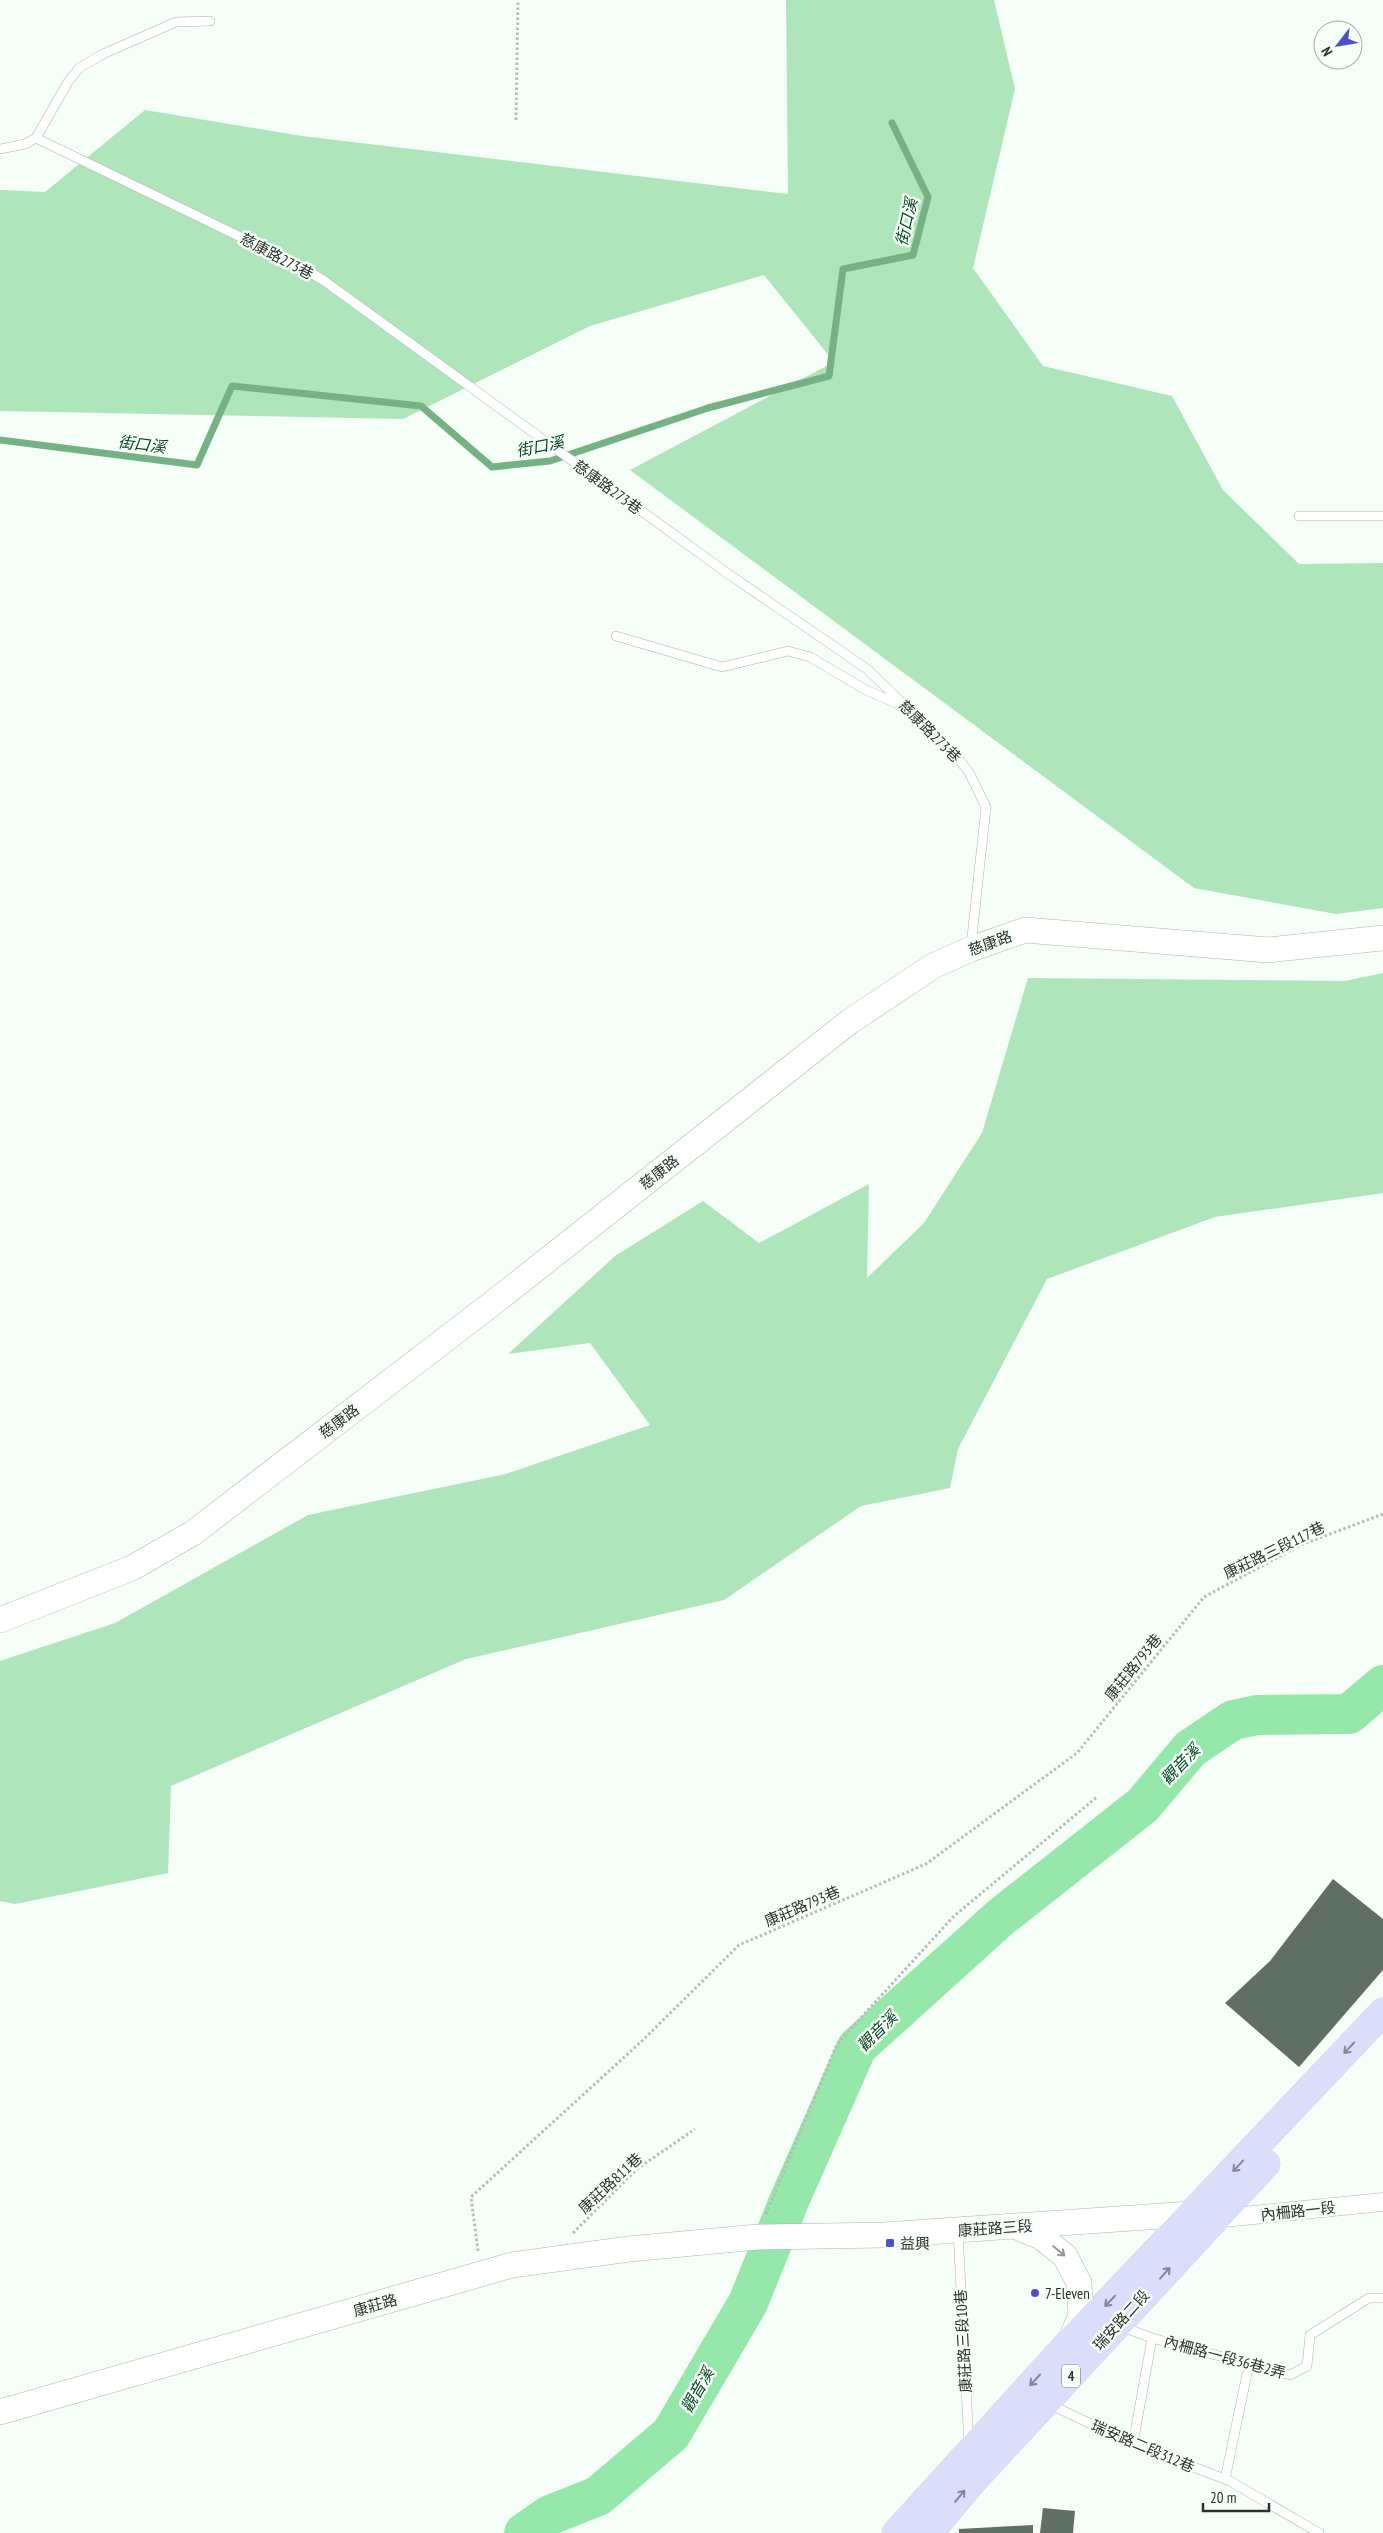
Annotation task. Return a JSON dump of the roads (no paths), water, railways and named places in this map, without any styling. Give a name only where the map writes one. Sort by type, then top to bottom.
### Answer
[{"type":"main road","name":"4","points":[[1203,2217],[1383,2012]]},
{"type":"main road","name":"4","points":[[1068,2344],[1203,2217],[1383,2038]]},
{"type":"main road","name":"瑞安路二段","points":[[929,2533],[972,2482],[1117,2325],[1203,2217]]},
{"type":"main road","name":"瑞安路二段","points":[[896,2533],[1068,2344]]},
{"type":"street","name":"慈康路","points":[[0,1620],[132,1568],[193,1532],[498,1298],[848,1022],[933,966],[971,949],[1025,930],[1268,950],[1383,938]]},
{"type":"street","name":"內柵路一段","points":[[1203,2217],[1383,2202]]},
{"type":"street","name":"康莊路三段","points":[[757,2237],[958,2231],[1203,2217]]},
{"type":"street","points":[[1017,2227],[1041,2237],[1065,2256],[1079,2283],[1081,2316],[1068,2344]]},
{"type":"street","name":"康莊路","points":[[0,2412],[512,2265],[628,2249],[757,2237]]},
{"type":"lane","points":[[0,149],[25,144],[36,138],[68,82],[79,68],[103,54],[176,22],[210,21]]},
{"type":"lane","name":"慈康路273巷","points":[[36,138],[290,261],[323,280],[727,573],[867,668],[955,754],[970,774],[986,807],[971,949]]},
{"type":"lane","points":[[1299,516],[1383,516]]},
{"type":"lane","points":[[616,636],[722,667],[788,651],[810,657],[866,690],[908,708]]},
{"type":"lane","name":"康莊路三段10巷","points":[[958,2231],[969,2452]]},
{"type":"lane","name":"內柵路一段36巷2弄","points":[[1117,2325],[1152,2338],[1290,2375],[1307,2366],[1310,2335],[1369,2298],[1383,2298]]},
{"type":"lane","points":[[1133,2444],[1152,2338]]},
{"type":"lane","points":[[1225,2479],[1247,2374]]},
{"type":"lane","name":"瑞安路二段312巷","points":[[1046,2403],[1133,2444],[1225,2479],[1319,2533]]},
{"type":"waterway","name":"街口溪","points":[[0,440],[197,465],[232,386],[421,406],[492,467],[550,461],[708,408],[829,376],[843,269],[913,255],[928,197],[892,123]]},
{"type":"waterway","name":"觀音溪","points":[[524,2533],[550,2515],[598,2496],[671,2434],[748,2303],[789,2201],[857,2047],[1001,1917],[1143,1805],[1190,1749],[1233,1720],[1257,1715],[1349,1714],[1383,1685]]},
{"type":"place","name":"益興","points":[[890,2243]]},
{"type":"place","name":"7-Eleven","points":[[1035,2293]]}]
